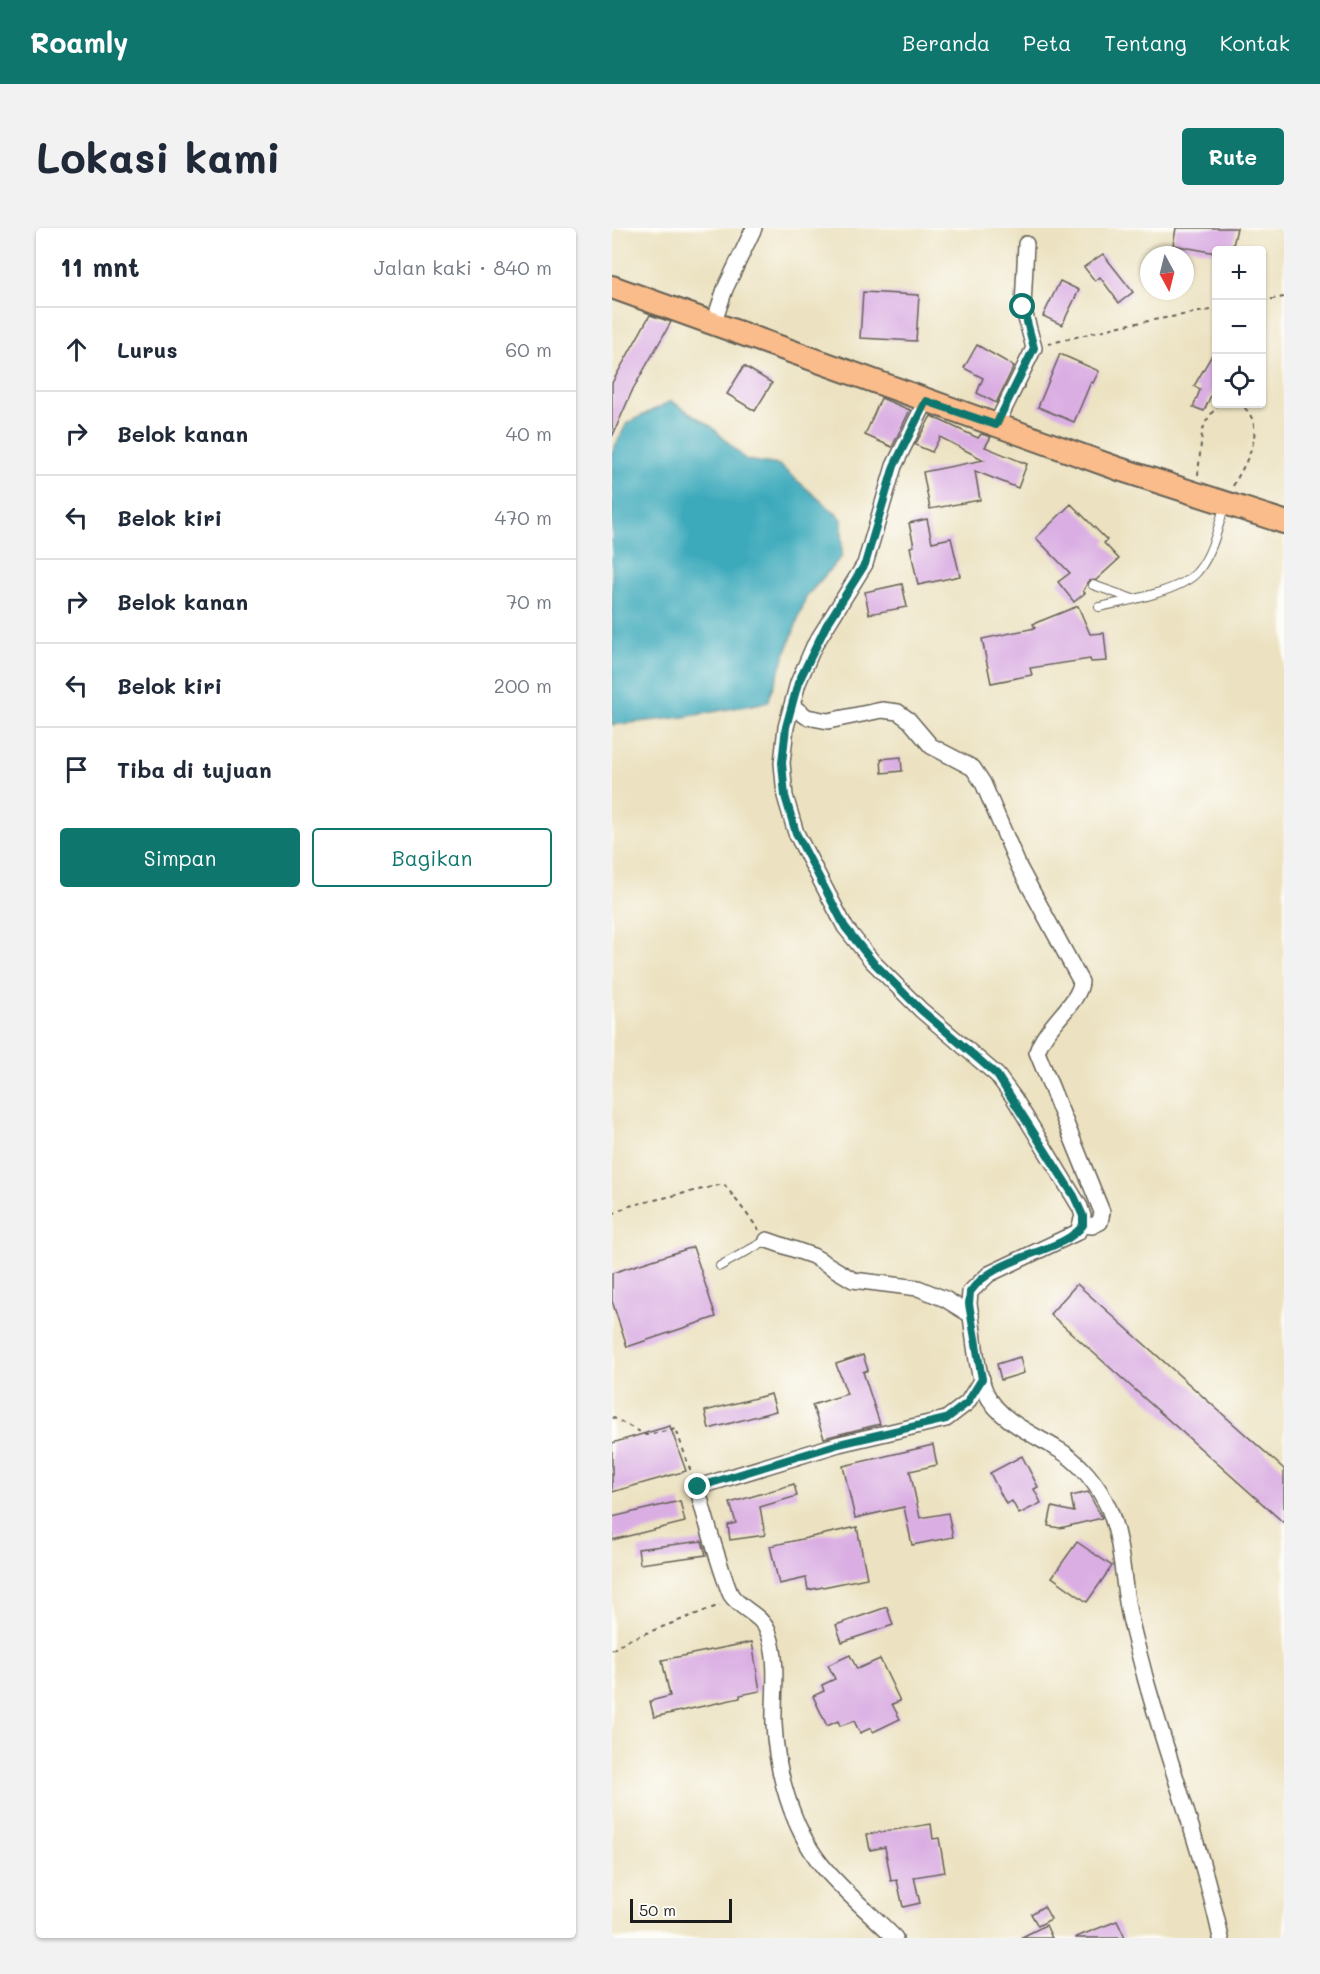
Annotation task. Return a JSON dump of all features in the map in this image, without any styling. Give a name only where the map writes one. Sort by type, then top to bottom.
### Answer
[{"type":"main road","points":[[612,287],[926,401],[1284,522]]},
{"type":"street","points":[[713,325],[725,289],[754,228]]},
{"type":"street","points":[[996,425],[1034,348],[1023,307],[1026,244]]},
{"type":"street","points":[[926,401],[894,466],[865,564],[814,646],[798,683],[782,763],[787,806],[796,833],[837,913],[859,945],[907,996],[997,1075],[1074,1196],[1083,1216],[1083,1225]]},
{"type":"street","points":[[792,706],[807,717],[828,721],[882,710],[898,712],[909,720],[931,746],[968,765],[980,777],[1015,859],[1080,977],[1080,991],[1053,1022],[1037,1052],[1102,1212],[1100,1222],[1092,1226],[1083,1225],[1068,1238],[1010,1263],[977,1282],[970,1292],[971,1315],[982,1379],[990,1398],[1006,1417],[1058,1449],[1079,1466],[1096,1485],[1109,1509],[1118,1539],[1130,1615],[1145,1677],[1182,1793],[1221,1938]]},
{"type":"street","points":[[767,1240],[813,1256],[853,1280],[918,1288],[945,1299],[971,1315]]},
{"type":"street","points":[[895,1938],[830,1875],[815,1856],[794,1814],[778,1757],[774,1724],[774,1666],[768,1632],[758,1617],[735,1599],[729,1590],[697,1489],[702,1484],[839,1444],[946,1419],[967,1403],[982,1379]]},
{"type":"lane","points":[[1099,607],[1154,594],[1196,574],[1212,544],[1225,502]]},
{"type":"lane","points":[[1093,585],[1133,599]]},
{"type":"lane","points":[[720,1266],[767,1240]]},
{"type":"path","points":[[1266,300],[1284,297]]},
{"type":"path","points":[[1034,348],[1093,332],[1212,310]]},
{"type":"path","points":[[1197,493],[1202,433],[1205,423],[1215,408]]},
{"type":"path","points":[[1225,502],[1247,466],[1254,441],[1254,424],[1250,412],[1245,408]]},
{"type":"path","points":[[612,1214],[628,1206],[724,1184],[767,1240]]},
{"type":"path","points":[[612,1417],[646,1435],[676,1429],[697,1489]]},
{"type":"path","points":[[612,1650],[628,1640],[735,1599]]},
{"type":"water","points":[[671,401],[711,426],[746,460],[779,465],[842,519],[842,556],[806,597],[768,702],[684,717],[612,725],[612,452],[627,423]]},
{"type":"building","points":[[1176,228],[1237,228],[1233,246],[1212,246],[1212,252],[1194,249],[1194,246],[1173,245]]},
{"type":"building","points":[[1103,254],[1133,292],[1119,303],[1100,277],[1095,281],[1084,267]]},
{"type":"building","points":[[1060,281],[1079,290],[1062,325],[1043,316]]},
{"type":"building","points":[[863,292],[919,295],[916,341],[860,338]]},
{"type":"building","points":[[650,315],[671,322],[633,389],[612,437],[612,383]]},
{"type":"building","points":[[977,345],[1014,366],[996,403],[977,393],[983,378],[964,368]]},
{"type":"building","points":[[1060,354],[1099,371],[1093,383],[1091,382],[1074,422],[1038,407]]},
{"type":"building","points":[[1212,355],[1212,393],[1204,411],[1193,407],[1200,390],[1194,386]]},
{"type":"building","points":[[744,366],[772,383],[755,411],[727,394]]},
{"type":"building","points":[[881,398],[910,410],[892,447],[865,435]]},
{"type":"building","points":[[931,416],[978,438],[981,434],[991,437],[985,447],[1027,464],[1018,488],[975,471],[980,500],[930,509],[923,472],[984,460],[940,437],[932,452],[915,445]]},
{"type":"building","points":[[1071,504],[1107,540],[1104,543],[1119,559],[1096,580],[1089,581],[1083,591],[1085,593],[1074,602],[1058,582],[1070,573],[1036,538]]},
{"type":"building","points":[[927,519],[932,542],[951,538],[960,576],[918,585],[910,547],[914,546],[909,523]]},
{"type":"building","points":[[902,584],[907,607],[869,614],[865,592]]},
{"type":"building","points":[[1078,606],[1090,634],[1104,633],[1107,661],[1091,662],[1090,659],[1030,668],[1032,675],[991,683],[982,639],[1035,628],[1033,624]]},
{"type":"building","points":[[901,757],[902,771],[882,773],[881,759]]},
{"type":"building","points":[[693,1247],[716,1317],[627,1347],[612,1301],[612,1273]]},
{"type":"building","points":[[1077,1284],[1284,1469],[1284,1523],[1050,1314]]},
{"type":"building","points":[[863,1355],[868,1370],[863,1372],[880,1424],[824,1438],[812,1405],[847,1394],[836,1364]]},
{"type":"building","points":[[1020,1357],[1024,1373],[1001,1380],[997,1364]]},
{"type":"building","points":[[771,1394],[776,1411],[709,1429],[705,1411]]},
{"type":"building","points":[[670,1426],[686,1471],[612,1492],[612,1443]]},
{"type":"building","points":[[933,1445],[937,1465],[910,1471],[920,1518],[948,1513],[953,1537],[912,1545],[904,1507],[855,1518],[843,1466]]},
{"type":"building","points":[[1022,1456],[1038,1487],[1034,1489],[1041,1503],[1019,1514],[1012,1501],[1006,1504],[990,1473]]},
{"type":"building","points":[[794,1484],[797,1496],[760,1507],[765,1535],[730,1540],[728,1525],[736,1523],[730,1503]]},
{"type":"building","points":[[1088,1492],[1102,1518],[1060,1528],[1048,1526],[1052,1507],[1074,1512],[1071,1496]]},
{"type":"building","points":[[680,1501],[685,1522],[612,1540],[612,1517]]},
{"type":"building","points":[[857,1527],[867,1578],[808,1590],[806,1578],[779,1584],[770,1546]]},
{"type":"building","points":[[702,1541],[706,1555],[640,1564],[638,1549]]},
{"type":"building","points":[[1077,1542],[1112,1566],[1087,1602],[1052,1577]]},
{"type":"building","points":[[887,1607],[893,1625],[842,1642],[836,1625]]},
{"type":"building","points":[[752,1642],[760,1691],[740,1695],[740,1698],[654,1717],[650,1701],[670,1696],[662,1660]]},
{"type":"building","points":[[850,1655],[857,1669],[880,1659],[900,1701],[892,1704],[900,1719],[873,1732],[871,1728],[860,1733],[854,1721],[840,1726],[838,1721],[827,1726],[813,1696],[824,1691],[822,1685],[835,1679],[828,1665]]},
{"type":"building","points":[[931,1824],[933,1839],[939,1838],[945,1872],[914,1877],[920,1903],[903,1907],[897,1880],[891,1881],[885,1847],[870,1850],[867,1834]]},
{"type":"building","points":[[1044,1906],[1051,1919],[1038,1926],[1031,1914]]},
{"type":"building","points":[[1117,1921],[1125,1938],[1076,1938],[1076,1937]]},
{"type":"building","points":[[1046,1925],[1052,1938],[1020,1938]]},
{"type":"route","points":[[698,1487],[839,1444],[946,1419],[958,1412],[967,1403],[982,1379],[969,1304],[970,1292],[977,1282],[989,1274],[1068,1238],[1078,1232],[1083,1225],[1083,1216],[1074,1196],[1014,1098],[997,1075],[966,1046],[932,1021],[872,961],[845,927],[796,833],[789,816],[782,777],[786,727],[798,683],[814,646],[865,564],[894,466],[926,401],[996,425],[1034,348],[1023,307]]}]
